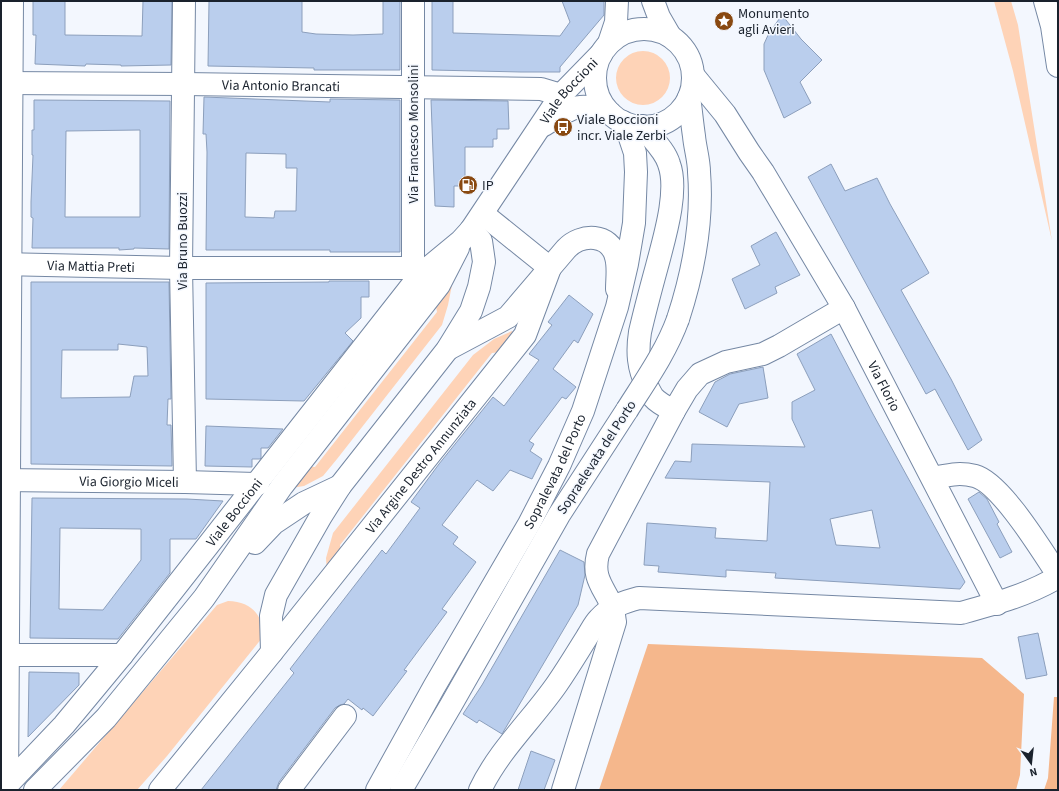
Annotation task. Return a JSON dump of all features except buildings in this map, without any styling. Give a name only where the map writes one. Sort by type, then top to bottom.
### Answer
[{"type":"street","points":[[7,788],[4,655],[6,83],[12,1]]},
{"type":"street","name":"Via Bruno Buozzi","points":[[184,1],[181,268],[185,482]]},
{"type":"street","name":"Via Francesco Monsolini","points":[[413,1],[412,87],[417,271]]},
{"type":"street","points":[[617,1],[616,22],[596,66],[596,89],[599,98],[666,155],[670,164],[672,180],[670,207],[665,234],[637,349],[642,377],[653,397],[674,411]]},
{"type":"street","points":[[653,1],[659,17],[670,36]]},
{"type":"street","points":[[1045,1],[1052,26],[1058,66]]},
{"type":"street","points":[[605,48],[619,36],[630,31],[640,29],[656,30],[670,36],[680,44],[688,55],[693,75],[692,86],[689,96],[682,108],[674,116],[654,126],[625,120]]},
{"type":"street","name":"Viale Boccioni","points":[[35,790],[106,718],[204,598],[282,486],[438,285],[471,228],[561,95],[605,48]]},
{"type":"street","name":"Via Florio","points":[[693,75],[725,114],[749,152],[764,172],[844,308],[997,604]]},
{"type":"street","name":"Via Antonio Brancati","points":[[6,83],[541,89],[561,95]]},
{"type":"street","name":"Sopraelevata del Porto","points":[[400,790],[451,705],[559,515],[661,356],[672,335],[683,302],[693,262],[700,199],[699,171],[689,96]]},
{"type":"street","name":"Viale Boccioni","points":[[538,128],[569,110],[578,107],[592,107],[625,120]]},
{"type":"street","name":"Sopralevata del Porto","points":[[377,790],[434,687],[529,524],[560,466],[584,411],[616,307],[627,264],[634,223],[636,172],[635,153],[625,120]]},
{"type":"street","points":[[471,228],[550,268]]},
{"type":"street","name":"Viale Boccioni","points":[[7,788],[64,725],[122,655],[258,484],[417,271],[471,228]]},
{"type":"street","name":"Via Argine Destro Annunziata","points":[[272,652],[271,616],[276,595],[321,516],[340,486],[447,350],[471,311],[479,286],[484,262],[481,241],[471,228]]},
{"type":"street","name":"Via Argine Destro Annunziata","points":[[447,350],[508,317],[571,244],[577,240],[592,238],[600,240],[607,244],[612,250],[616,257],[617,266],[616,307]]},
{"type":"street","name":"Via Mattia Preti","points":[[6,264],[417,271]]},
{"type":"street","name":"Via Argine Destro Annunziata","points":[[160,790],[525,335],[550,268]]},
{"type":"street","points":[[563,790],[615,622],[612,608],[597,579],[595,564],[598,554],[674,411],[687,389],[700,374],[726,362],[763,354],[844,308]]},
{"type":"street","points":[[480,790],[487,775],[503,751],[537,712],[598,620],[612,608],[625,601],[639,598],[961,613],[997,604],[1043,586],[1058,576],[1010,505],[993,486],[977,476],[957,473],[933,478]]},
{"type":"street","name":"Via Giorgio Miceli","points":[[5,480],[258,484]]},
{"type":"street","points":[[204,598],[274,523],[304,503],[340,486]]},
{"type":"street","points":[[4,655],[122,655]]},
{"type":"street","points":[[288,790],[345,716]]},
{"type":"shaded area","points":[[994,1],[1011,1],[1018,25],[1052,241],[1013,71]]},
{"type":"shaded area","points":[[638,51],[648,51],[658,55],[666,63],[670,73],[670,83],[666,93],[658,101],[648,105],[638,105],[628,101],[620,93],[616,83],[616,73],[620,63],[628,55]]},
{"type":"shaded area","points":[[453,280],[442,325],[337,459],[323,476],[304,486],[285,489],[303,466],[315,467],[437,312],[435,301]]},
{"type":"shaded area","points":[[512,331],[515,334],[500,352],[492,353],[340,545],[342,556],[327,573],[326,558],[333,533],[473,355],[494,339]]},
{"type":"shaded area","points":[[228,601],[244,604],[255,611],[261,623],[262,638],[167,756],[137,790],[59,790],[217,605]]},
{"type":"shaded area","points":[[648,644],[982,658],[1024,694],[1020,775],[1016,790],[599,790]]},
{"type":"shaded area","points":[[1054,697],[1058,697],[1058,790],[1044,790],[1048,778]]},
{"type":"place","name":"Monumento agli Avieri","points":[[724,21]]},
{"type":"place","name":"Viale Boccioni incr. Viale Zerbi","points":[[563,127]]},
{"type":"place","name":"IP","points":[[468,185]]}]
